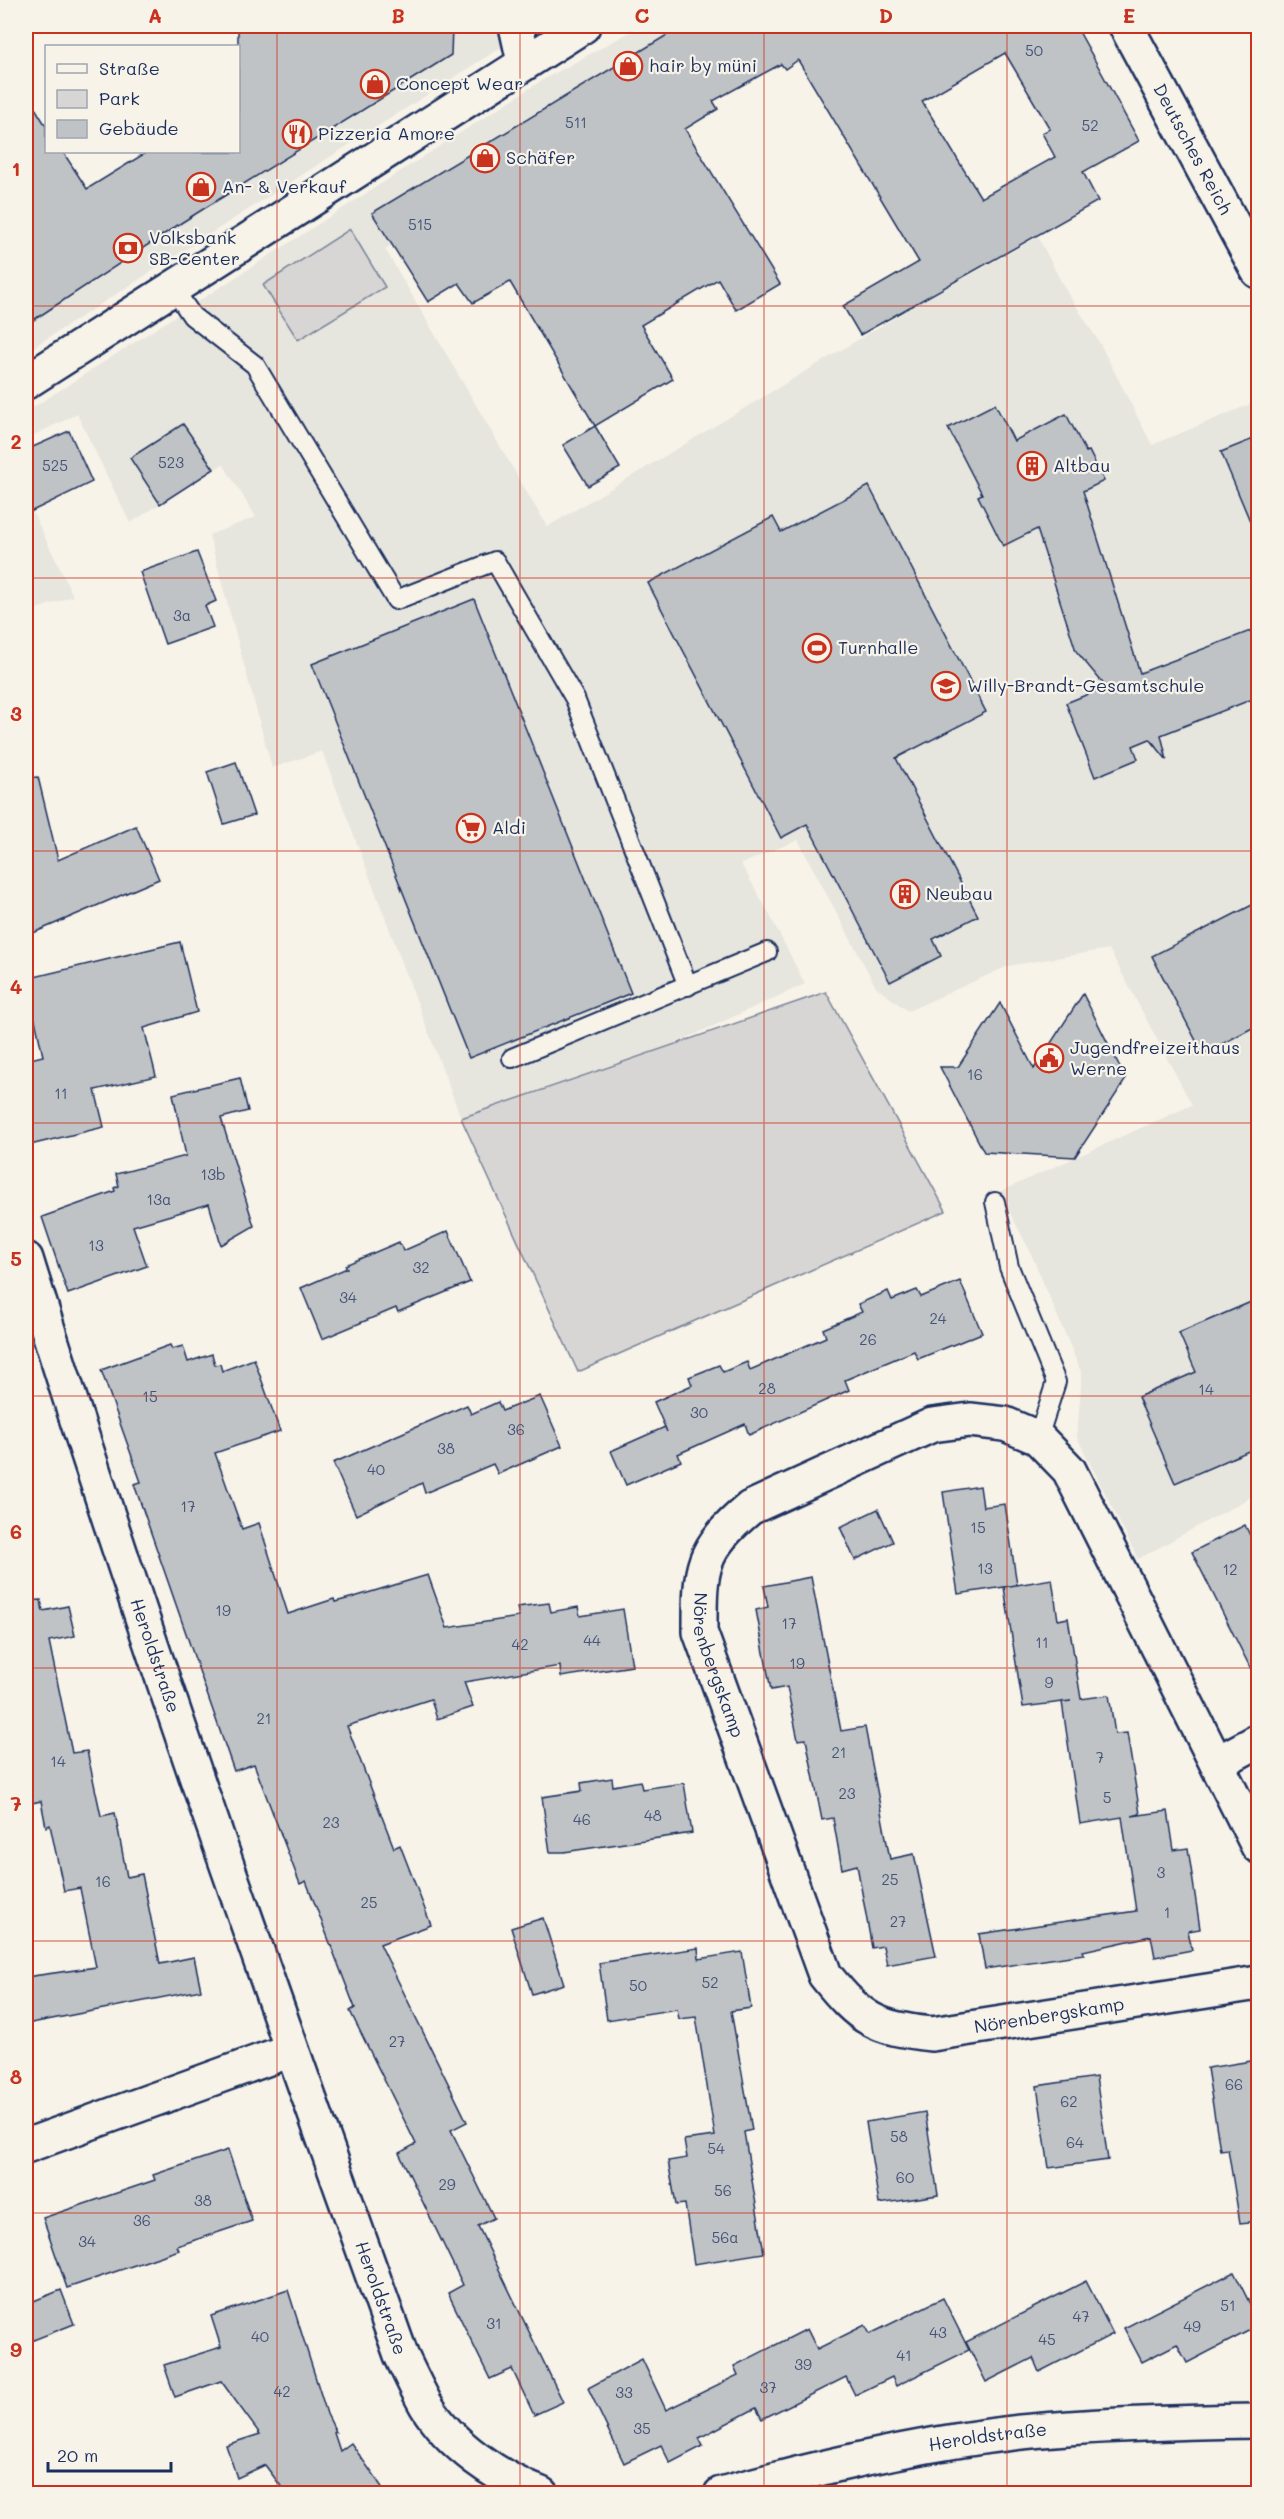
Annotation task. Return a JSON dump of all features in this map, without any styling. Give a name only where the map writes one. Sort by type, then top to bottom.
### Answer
[{"type":"street","points":[[516,26],[524,62]]},
{"type":"street","points":[[26,382],[583,26]]},
{"type":"street","name":"Deutsches Reich","points":[[1126,26],[1258,271]]},
{"type":"street","name":"Heroldstraße","points":[[26,1259],[62,1377],[198,1783],[401,2355],[427,2407],[459,2444],[515,2484],[541,2493]]},
{"type":"street","name":"Nörenbergskamp","points":[[1258,1846],[1069,1470],[1038,1438],[1005,1424],[970,1420],[932,1425],[750,1508],[726,1528],[707,1554],[700,1590],[700,1632],[825,1975],[847,2002],[872,2021],[902,2031],[932,2034],[1258,1983]]},
{"type":"street","points":[[1216,1763],[1258,1741]]},
{"type":"street","points":[[26,2146],[291,2050]]},
{"type":"street","name":"Heroldstraße","points":[[721,2493],[820,2467],[1019,2433],[1084,2427],[1258,2421]]},
{"type":"lane","points":[[172,288],[192,316],[255,365],[396,600],[495,561],[574,699],[688,986]]},
{"type":"lane","points":[[512,1058],[767,952]]},
{"type":"lane","points":[[995,1202],[1009,1267],[1056,1382],[1038,1438]]},
{"type":"shaded area","points":[[424,26],[534,26],[26,352],[26,285],[226,153],[240,153],[240,144]]},
{"type":"shaded area","points":[[641,26],[754,26],[385,249],[547,527],[921,302],[1038,237],[1065,289],[1099,342],[1152,445],[1258,401],[1258,1496],[1249,1498],[1138,1559],[1077,1437],[1082,1374],[1030,1251],[999,1192],[1192,1105],[1109,949],[1008,966],[908,1011],[876,987],[798,840],[741,864],[805,984],[654,1053],[461,1118],[322,751],[272,768],[209,535],[256,517],[223,464],[130,523],[77,414],[26,439],[26,412],[541,81]]},
{"type":"shaded area","points":[[26,498],[73,596],[26,613]]},
{"type":"green space","points":[[350,229],[385,287],[298,340],[263,285]]},
{"type":"green space","points":[[826,992],[946,1211],[578,1372],[461,1118]]},
{"type":"building","points":[[238,26],[452,26],[451,55],[181,223],[26,325],[26,93],[45,124],[45,153],[64,153],[87,189],[145,153],[240,153],[240,45],[238,45]]},
{"type":"building","points":[[682,26],[1076,26],[1139,141],[1083,172],[1098,201],[860,335],[843,306],[919,262],[798,60],[785,69],[781,64],[713,101],[718,109],[685,129],[780,284],[736,310],[718,279],[641,325],[673,379],[595,426],[510,282],[473,303],[459,283],[428,302],[372,213]],"holes":[[[1005,53],[1050,129],[1042,133],[1055,157],[981,198],[922,101]]]},
{"type":"building","points":[[995,404],[1014,441],[1066,414],[1086,452],[1089,451],[1104,481],[1083,491],[1140,673],[1258,628],[1258,697],[1161,735],[1167,760],[1150,739],[1133,746],[1138,759],[1095,777],[1066,703],[1106,687],[1076,651],[1037,529],[1003,546],[978,496],[982,494],[948,428]]},
{"type":"building","points":[[183,424],[214,469],[160,504],[130,458]]},
{"type":"building","points":[[595,426],[620,468],[588,486],[563,445]]},
{"type":"building","points":[[69,431],[92,482],[26,514],[26,450]]},
{"type":"building","points":[[1258,437],[1258,540],[1221,452]]},
{"type":"building","name":"Turnhalle","points":[[869,486],[986,712],[896,758],[978,916],[933,939],[941,956],[890,982],[807,824],[781,838],[648,583],[773,517],[781,532]]},
{"type":"building","points":[[197,552],[216,601],[205,606],[213,627],[165,644],[140,572]]},
{"type":"building","points":[[474,599],[631,993],[469,1058],[312,664]]},
{"type":"building","points":[[236,762],[254,815],[224,824],[207,772]]},
{"type":"building","points":[[38,777],[58,860],[136,826],[159,879],[26,936],[26,778]]},
{"type":"building","points":[[1258,902],[1258,1025],[1203,1054],[1152,956]]},
{"type":"building","points":[[180,942],[197,1012],[144,1028],[156,1076],[95,1090],[104,1127],[26,1146],[26,1060],[43,1056],[26,979]]},
{"type":"building","points":[[1083,994],[1126,1079],[1075,1157],[984,1152],[940,1067],[958,1067],[1000,1003],[1034,1069]]},
{"type":"building","points":[[240,1078],[248,1111],[221,1118],[254,1226],[221,1245],[209,1204],[133,1226],[147,1266],[68,1294],[42,1217],[115,1191],[114,1188],[119,1186],[116,1174],[186,1156],[173,1094]]},
{"type":"building","points":[[448,1231],[470,1282],[398,1312],[396,1308],[322,1339],[301,1288],[347,1268],[345,1265],[399,1242],[403,1251]]},
{"type":"building","points":[[960,1281],[982,1333],[918,1359],[914,1351],[845,1380],[849,1390],[749,1435],[745,1424],[678,1454],[681,1461],[626,1485],[611,1451],[665,1427],[654,1402],[692,1385],[689,1377],[719,1365],[723,1372],[747,1362],[750,1370],[826,1337],[823,1329],[862,1312],[858,1304],[888,1291],[892,1300],[917,1290],[921,1297]]},
{"type":"building","points":[[1258,1299],[1258,1447],[1175,1483],[1138,1397],[1196,1372],[1179,1333]]},
{"type":"building","points":[[170,1345],[172,1349],[183,1346],[188,1362],[212,1354],[215,1365],[220,1364],[222,1371],[254,1359],[280,1431],[215,1453],[242,1529],[259,1523],[288,1614],[334,1599],[335,1602],[428,1575],[447,1628],[519,1617],[517,1607],[549,1603],[551,1612],[578,1607],[580,1616],[623,1609],[632,1666],[561,1677],[560,1666],[464,1682],[473,1707],[437,1719],[431,1699],[347,1726],[394,1848],[400,1845],[431,1925],[380,1944],[467,2122],[451,2130],[494,2218],[478,2226],[563,2402],[534,2415],[512,2369],[490,2379],[448,2293],[463,2285],[399,2153],[416,2144],[350,2011],[355,2008],[306,1881],[300,1884],[254,1764],[234,1771],[134,1484],[141,1482],[101,1370]]},
{"type":"building","points":[[540,1396],[562,1446],[498,1474],[493,1464],[425,1493],[422,1483],[356,1515],[333,1463],[467,1405],[471,1414],[498,1402],[502,1411]]},
{"type":"building","points":[[980,1486],[983,1507],[1005,1504],[1017,1585],[958,1594],[943,1492]]},
{"type":"building","points":[[878,1509],[893,1542],[855,1560],[840,1527]]},
{"type":"building","points":[[1245,1525],[1258,1552],[1258,1683],[1192,1552]]},
{"type":"building","points":[[811,1577],[841,1731],[865,1727],[890,1859],[914,1854],[936,1956],[887,1965],[883,1946],[872,1948],[857,1865],[842,1869],[833,1818],[822,1820],[806,1739],[798,1740],[787,1687],[771,1690],[756,1610],[768,1607],[764,1586]]},
{"type":"building","points":[[1052,1579],[1058,1620],[1068,1618],[1081,1699],[1109,1695],[1115,1734],[1127,1733],[1140,1814],[1132,1816],[1168,1811],[1174,1850],[1188,1848],[1200,1929],[1188,1931],[1192,1950],[1155,1957],[1151,1936],[1083,1951],[1084,1954],[985,1969],[979,1934],[1136,1911],[1122,1817],[1080,1824],[1062,1702],[1023,1707],[1004,1587]]},
{"type":"building","points":[[41,1600],[43,1611],[68,1606],[75,1636],[49,1641],[72,1753],[87,1751],[101,1816],[115,1813],[127,1877],[142,1874],[160,1964],[194,1957],[201,1990],[26,2024],[26,1977],[96,1967],[80,1888],[64,1891],[50,1825],[46,1827],[41,1801],[32,1803],[26,1770],[26,1601]]},
{"type":"building","points":[[612,1778],[613,1786],[640,1781],[642,1789],[684,1783],[692,1833],[564,1852],[550,1852],[542,1797],[582,1791],[581,1783]]},
{"type":"building","points":[[543,1918],[564,1984],[532,1994],[511,1928]]},
{"type":"building","points":[[698,1948],[699,1959],[742,1952],[751,2008],[731,2011],[752,2130],[744,2132],[764,2253],[694,2264],[685,2204],[676,2205],[668,2161],[687,2158],[684,2140],[715,2136],[696,2017],[679,2019],[677,2009],[607,2020],[599,1963]]},
{"type":"building","points":[[1258,2060],[1258,2221],[1240,2223],[1228,2149],[1220,2150],[1207,2068]]},
{"type":"building","points":[[1096,2077],[1108,2160],[1049,2168],[1037,2086]]},
{"type":"building","points":[[925,2112],[938,2195],[879,2204],[866,2122]]},
{"type":"building","points":[[228,2150],[252,2221],[177,2246],[179,2250],[67,2288],[43,2218],[155,2180],[153,2175]]},
{"type":"building","points":[[1234,2272],[1258,2320],[1258,2326],[1187,2363],[1177,2344],[1142,2362],[1124,2328]]},
{"type":"building","points":[[1086,2281],[1113,2334],[1039,2372],[1033,2358],[986,2382],[966,2342]]},
{"type":"building","points":[[61,2290],[74,2324],[26,2343],[26,2304]]},
{"type":"building","points":[[288,2290],[327,2414],[336,2432],[334,2433],[340,2451],[351,2443],[386,2493],[286,2493],[265,2465],[237,2478],[226,2445],[260,2434],[221,2381],[175,2397],[164,2365],[221,2347],[211,2316]]},
{"type":"building","points":[[943,2298],[969,2350],[896,2386],[892,2377],[855,2395],[846,2377],[762,2419],[756,2408],[699,2438],[703,2446],[670,2463],[661,2445],[624,2463],[588,2388],[642,2359],[666,2410],[738,2375],[734,2366],[807,2329],[817,2349],[865,2325],[870,2334]]},
{"type":"place","name":"hair by müni","points":[[628,66]]},
{"type":"place","name":"Concept Wear","points":[[375,84]]},
{"type":"place","name":"Pizzeria Amore","points":[[297,134]]},
{"type":"place","name":"Schäfer","points":[[485,158]]},
{"type":"place","name":"An- & Verkauf","points":[[201,187]]},
{"type":"place","name":"Volksbank SB-Center","points":[[128,248]]},
{"type":"place","name":"Altbau","points":[[1032,466]]},
{"type":"place","name":"Turnhalle","points":[[817,648]]},
{"type":"place","name":"Willy-Brandt-Gesamtschule","points":[[946,686]]},
{"type":"place","name":"Aldi","points":[[471,828]]},
{"type":"place","name":"Neubau","points":[[905,894]]},
{"type":"place","name":"Jugendfreizeithaus Werne","points":[[1049,1058]]}]
